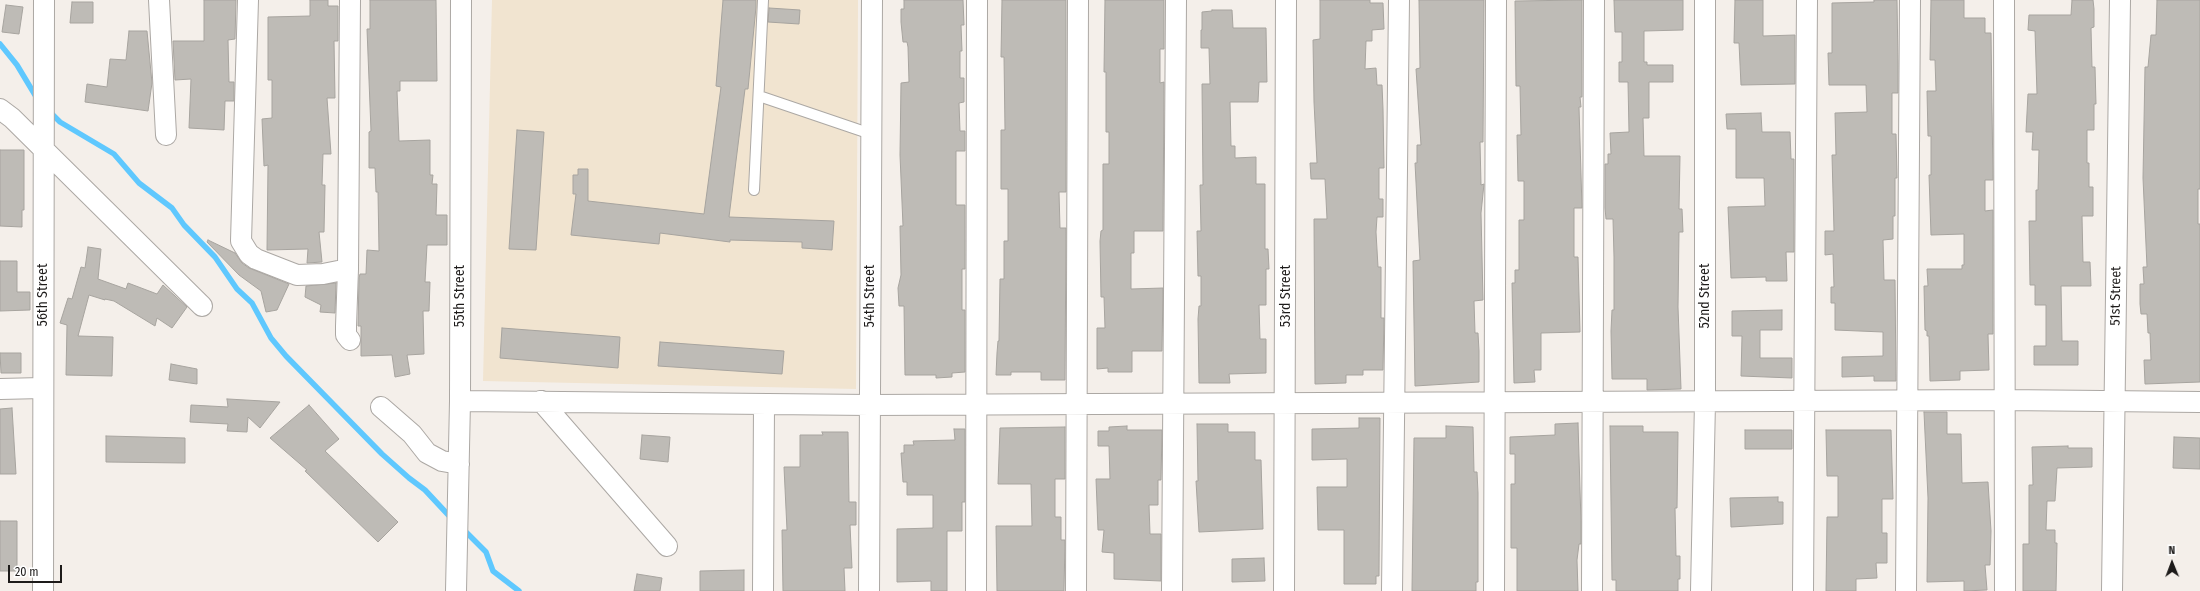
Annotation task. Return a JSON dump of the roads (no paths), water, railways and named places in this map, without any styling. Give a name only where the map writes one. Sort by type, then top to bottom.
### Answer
[{"type":"street","name":"56th Street","points":[[43,591],[42,388],[44,0]]},
{"type":"street","points":[[159,0],[166,135]]},
{"type":"street","points":[[248,0],[241,241],[249,254],[256,259],[297,275],[323,274],[348,269]]},
{"type":"street","points":[[350,0],[348,269],[346,326],[346,335],[350,340]]},
{"type":"street","name":"55th Street","points":[[456,591],[460,401],[461,0]]},
{"type":"street","name":"54th Street","points":[[869,591],[872,0]]},
{"type":"street","points":[[976,591],[975,405],[978,0]]},
{"type":"street","points":[[1076,591],[1078,0]]},
{"type":"street","points":[[1172,591],[1176,0]]},
{"type":"street","name":"53rd Street","points":[[1284,591],[1286,403],[1286,0]]},
{"type":"street","points":[[1392,591],[1399,0]]},
{"type":"street","points":[[1494,591],[1496,0]]},
{"type":"street","points":[[1592,591],[1594,402],[1594,0]]},
{"type":"street","name":"52nd Street","points":[[1700,591],[1705,402],[1705,0]]},
{"type":"street","points":[[1803,591],[1807,0]]},
{"type":"street","points":[[1906,591],[1909,401],[1910,0]]},
{"type":"street","points":[[2004,0],[2005,591]]},
{"type":"street","name":"51st Street","points":[[2112,591],[2120,0]]},
{"type":"street","points":[[0,109],[12,118],[202,306]]},
{"type":"street","points":[[0,389],[42,388]]},
{"type":"street","points":[[460,401],[870,405],[2004,400],[2200,402]]},
{"type":"street","points":[[541,401],[668,546]]},
{"type":"street","points":[[763,591],[764,404]]},
{"type":"street","points":[[381,408],[412,434],[427,453],[442,461],[459,464]]},
{"type":"lane","points":[[754,190],[764,0]]},
{"type":"lane","points":[[759,96],[871,134]]},
{"type":"waterway","points":[[0,44],[17,65],[38,100]]},
{"type":"waterway","points":[[50,112],[60,122],[114,154],[139,183],[172,208],[184,225],[215,257],[237,289],[252,303],[271,338],[286,356],[382,454],[425,490],[453,520]]},
{"type":"waterway","points":[[462,528],[486,552],[493,571],[519,591]]}]
